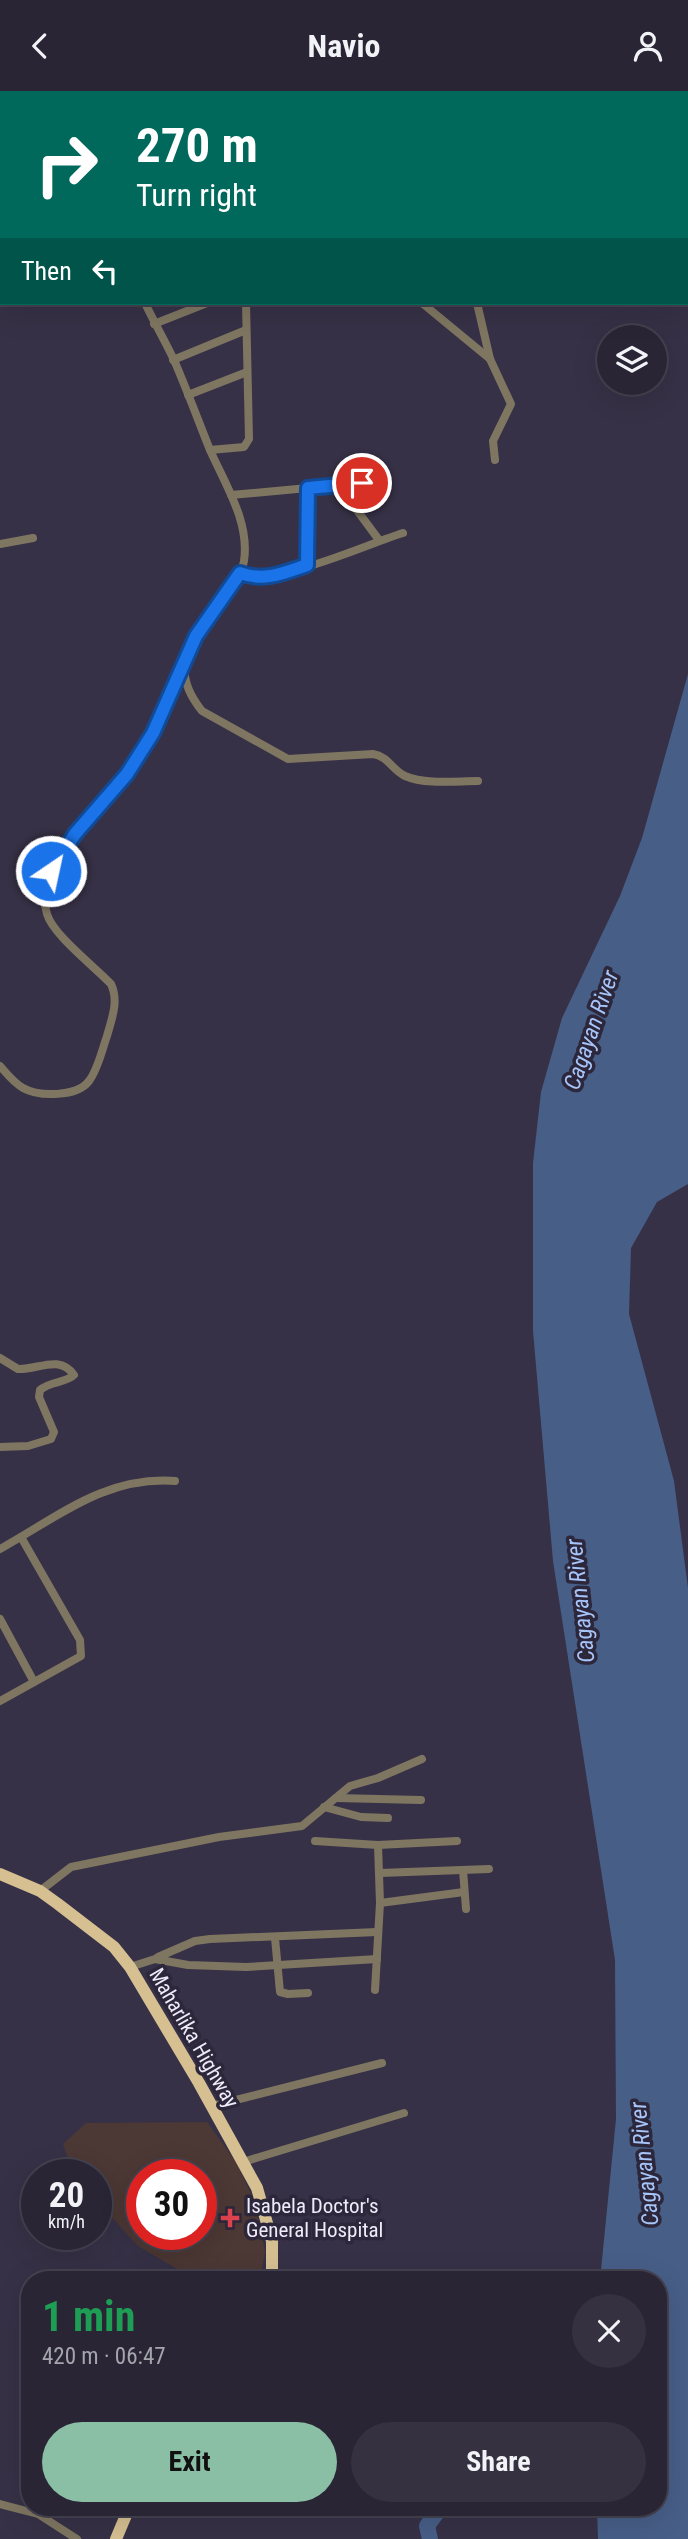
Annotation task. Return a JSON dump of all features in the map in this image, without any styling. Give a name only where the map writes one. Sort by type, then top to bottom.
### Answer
[{"type":"highway","name":"Maharlika Highway","points":[[0,1874],[40,1891],[114,1947],[130,1967],[243,2162],[267,2215],[273,2251],[272,2271]]},
{"type":"highway","points":[[116,2539],[126,2516]]},
{"type":"street","points":[[0,1066],[18,1085],[37,1093],[74,1090],[85,1085],[94,1073],[111,1022],[115,993],[111,984],[49,919],[45,887],[51,871],[75,834],[127,774],[146,743],[196,636],[240,573],[245,541],[231,495],[173,360],[146,305]]},
{"type":"street","points":[[154,324],[203,305]]},
{"type":"street","points":[[210,450],[238,448],[248,441],[246,305]]},
{"type":"street","points":[[424,305],[490,359]]},
{"type":"street","points":[[477,305],[490,359],[511,404],[493,441],[495,460]]},
{"type":"street","points":[[173,360],[246,330]]},
{"type":"street","points":[[188,395],[247,372]]},
{"type":"street","points":[[231,495],[362,483]]},
{"type":"street","points":[[339,486],[379,540]]},
{"type":"street","points":[[307,565],[308,488]]},
{"type":"street","points":[[240,573],[254,578],[266,577],[402,533]]},
{"type":"street","points":[[0,544],[33,538]]},
{"type":"street","points":[[184,664],[186,682],[202,711],[288,759],[378,755],[398,772],[415,779],[478,781]]},
{"type":"street","points":[[0,1358],[18,1370],[49,1363],[63,1366],[74,1375],[71,1379],[52,1382],[40,1390],[39,1397],[54,1432],[51,1439],[35,1445],[0,1447]]},
{"type":"street","points":[[0,1549],[76,1502],[110,1488],[144,1480],[175,1481]]},
{"type":"street","points":[[0,1701],[81,1656],[83,1646],[21,1537]]},
{"type":"street","points":[[0,1619],[34,1682]]},
{"type":"street","points":[[40,1891],[71,1867],[206,1839],[302,1826],[350,1786],[378,1778],[422,1759]]},
{"type":"street","points":[[337,1798],[421,1800]]},
{"type":"street","points":[[324,1807],[361,1817],[388,1818]]},
{"type":"street","points":[[315,1841],[378,1845],[457,1841]]},
{"type":"street","points":[[374,1990],[380,1903],[378,1845]]},
{"type":"street","points":[[380,1873],[489,1869]]},
{"type":"street","points":[[463,1870],[466,1909]]},
{"type":"street","points":[[380,1903],[464,1892]]},
{"type":"street","points":[[130,1967],[195,1941],[377,1932]]},
{"type":"street","points":[[275,1938],[280,1992],[308,1993]]},
{"type":"street","points":[[155,1958],[188,1965],[277,1965],[377,1959]]},
{"type":"street","points":[[212,2106],[382,2063]]},
{"type":"street","points":[[243,2162],[404,2113]]},
{"type":"street","points":[[0,2504],[21,2510]]},
{"type":"street","points":[[41,2516],[77,2539]]},
{"type":"shaded area","name":"Isabela Doctor's General Hospital","points":[[207,2122],[236,2162],[254,2200],[265,2252],[262,2271],[181,2271],[145,2250],[217,2250],[217,2159],[126,2159],[126,2233],[112,2218],[112,2159],[68,2159],[63,2144],[86,2123]]},
{"type":"water","name":"Cagayan River","points":[[688,674],[688,1184],[657,1202],[631,1248],[629,1314],[674,1481],[688,1588],[688,2539],[598,2539],[597,2516],[667,2516],[667,2271],[601,2271],[616,2119],[615,1960],[553,1561],[533,1331],[533,1163],[541,1092],[562,1018],[620,896],[642,838]]},
{"type":"waterway","points":[[430,2539],[427,2526],[434,2516]]},
{"type":"place","name":"Isabela Doctor's General Hospital","points":[[230,2218]]},
{"type":"route","points":[[51,871],[75,834],[127,774],[153,733],[196,636],[231,590],[240,573],[254,578],[266,577],[307,565],[308,488],[362,483]]}]
